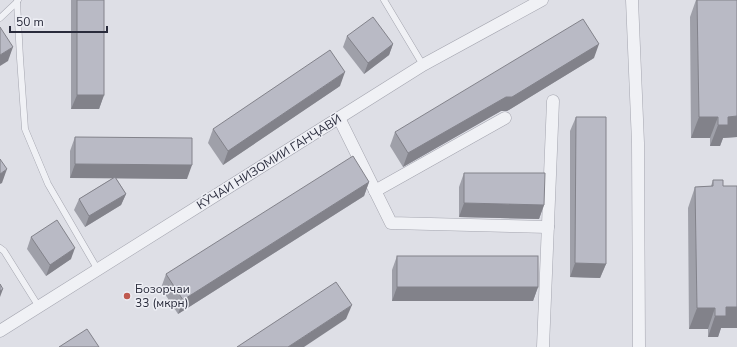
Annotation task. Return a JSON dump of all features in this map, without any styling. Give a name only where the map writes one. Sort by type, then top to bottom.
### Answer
[{"type":"street","name":"КӮЧАИ НИЗОМИИ ГАНҶАВӢ","points":[[0,331],[423,65],[542,0]]},
{"type":"street","points":[[632,0],[638,144],[639,347]]},
{"type":"street","points":[[543,347],[553,101]]},
{"type":"street","points":[[340,118],[391,223],[548,227]]},
{"type":"street","points":[[375,191],[505,118]]},
{"type":"lane","points":[[384,0],[423,65]]},
{"type":"lane","points":[[0,18],[17,1]]},
{"type":"lane","points":[[17,1],[25,129],[48,184],[98,270]]},
{"type":"lane","points":[[0,248],[4,251],[39,306]]},
{"type":"building","points":[[77,0],[104,0],[104,95],[77,95]]},
{"type":"building","points":[[697,0],[737,0],[737,116],[728,117],[728,125],[718,125],[718,117],[699,117]]},
{"type":"building","points":[[373,17],[393,44],[368,63],[347,36]]},
{"type":"building","points":[[583,19],[599,44],[512,97],[506,97],[408,153],[395,132]]},
{"type":"building","points":[[0,27],[13,47],[0,55]]},
{"type":"building","points":[[330,50],[345,72],[228,151],[213,129]]},
{"type":"building","points":[[576,117],[606,117],[606,264],[575,263]]},
{"type":"building","points":[[75,137],[192,138],[192,165],[75,164]]},
{"type":"building","points":[[353,156],[369,182],[183,300],[166,274]]},
{"type":"building","points":[[0,159],[7,169],[0,174]]},
{"type":"building","points":[[464,173],[545,173],[544,205],[464,203]]},
{"type":"building","points":[[115,177],[126,194],[89,216],[79,199]]},
{"type":"building","points":[[713,180],[723,180],[723,186],[737,186],[737,307],[726,307],[726,316],[715,316],[715,308],[697,308],[695,187],[713,186]]},
{"type":"building","points":[[57,220],[75,248],[50,265],[31,237]]},
{"type":"building","points":[[397,256],[538,256],[538,287],[397,287]]},
{"type":"building","points":[[336,282],[352,305],[288,347],[237,347]]},
{"type":"building","points":[[0,284],[3,289],[0,291]]},
{"type":"building","points":[[87,329],[99,347],[59,347]]},
{"type":"place","name":"Бозорчаи 33 (мкрн)","points":[[127,296]]}]
